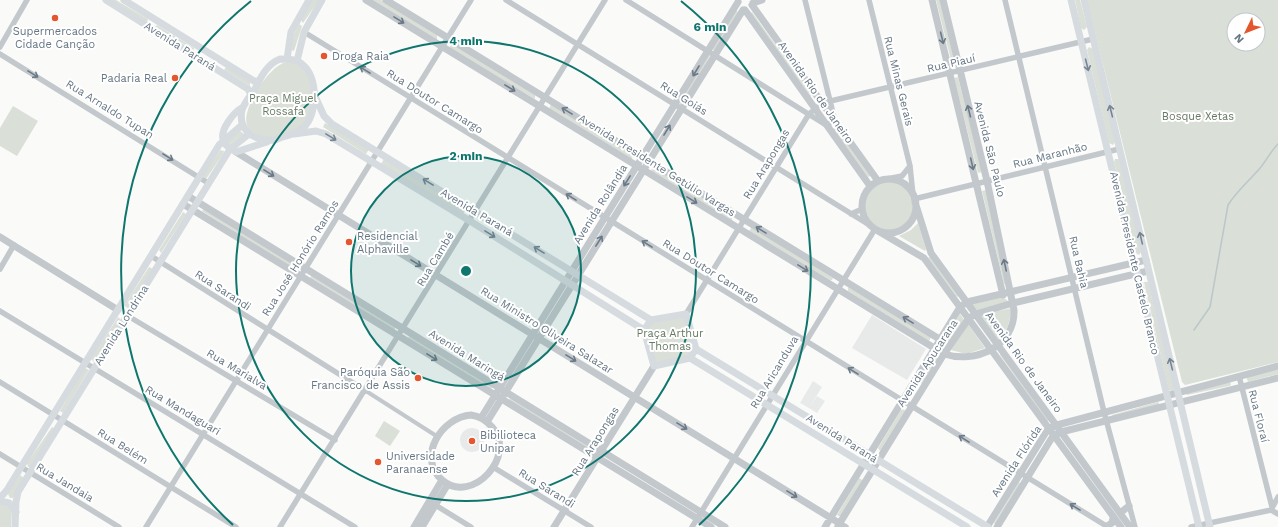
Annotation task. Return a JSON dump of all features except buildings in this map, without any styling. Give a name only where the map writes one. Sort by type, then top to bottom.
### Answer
[{"type":"main road","name":"Avenida Paraná","points":[[106,0],[219,70],[248,89],[251,95]]},
{"type":"main road","name":"Avenida Paraná","points":[[124,0],[254,81],[259,81]]},
{"type":"main road","points":[[287,59],[291,32],[309,0]]},
{"type":"main road","points":[[297,61],[304,32],[322,0]]},
{"type":"main road","name":"Avenida Presidente Castelo Branco","points":[[1071,0],[1109,151],[1195,512],[1196,526]]},
{"type":"main road","name":"Avenida Presidente Castelo Branco","points":[[1084,0],[1209,525]]},
{"type":"main road","points":[[150,28],[155,19]]},
{"type":"main road","points":[[244,107],[235,112],[222,136],[223,141],[233,150],[270,141],[294,134],[304,127],[310,120],[314,108],[314,94],[308,70],[297,61],[287,59],[280,60],[270,65],[244,107],[242,125],[249,134],[258,139],[270,141]]},
{"type":"main road","points":[[219,70],[224,62]]},
{"type":"main road","name":"Avenida Paraná","points":[[314,94],[328,121],[651,320]]},
{"type":"main road","name":"Avenida Londrina","points":[[0,500],[199,177],[223,141],[242,125]]},
{"type":"main road","name":"Avenida Paraná","points":[[294,134],[310,131],[321,132],[470,221],[644,330]]},
{"type":"main road","name":"Avenida Londrina","points":[[15,527],[17,497],[30,473],[128,316],[208,183],[233,150],[249,134]]},
{"type":"main road","points":[[118,310],[128,316]]},
{"type":"main road","points":[[686,314],[696,349],[690,358],[654,366],[644,330],[651,320],[686,314]]},
{"type":"main road","name":"Avenida Paraná","points":[[696,349],[988,527]]},
{"type":"main road","points":[[703,366],[703,358],[708,356]]},
{"type":"main road","name":"Avenida Paraná","points":[[690,358],[966,526]]},
{"type":"main road","points":[[751,395],[756,393],[756,385]]},
{"type":"main road","points":[[778,412],[778,405],[783,402]]},
{"type":"main road","points":[[853,457],[858,454],[858,447]]},
{"type":"main road","points":[[894,482],[894,476],[900,473]]},
{"type":"main road","points":[[0,500],[9,503],[16,512]]},
{"type":"main road","points":[[1195,512],[1200,514],[1206,510]]},
{"type":"main road","points":[[966,526],[972,522],[971,516]]},
{"type":"street","points":[[0,47],[27,0]]},
{"type":"street","name":"Avenida Presidente Getúlio Vargas","points":[[366,0],[944,354]]},
{"type":"street","name":"Avenida Presidente Getúlio Vargas","points":[[386,0],[941,340]]},
{"type":"street","name":"Rua José Honório Ramos","points":[[146,527],[447,38],[472,0]]},
{"type":"street","name":"Rua Goiás","points":[[506,0],[875,228]]},
{"type":"street","name":"Rua Cambé","points":[[280,527],[437,276],[605,0]]},
{"type":"street","points":[[626,0],[711,53],[812,111]]},
{"type":"street","points":[[744,10],[749,9],[752,3],[762,0]]},
{"type":"street","points":[[805,0],[835,121],[826,125]]},
{"type":"street","name":"Rua Minas Gerais","points":[[869,0],[910,166],[914,199]]},
{"type":"street","name":"Avenida São Paulo","points":[[932,0],[1003,295]]},
{"type":"street","name":"Avenida São Paulo","points":[[942,0],[987,181],[1012,292],[1014,313],[1011,326],[1006,336],[995,347]]},
{"type":"street","name":"Rua Bahia","points":[[1005,0],[1104,412],[1135,527]]},
{"type":"street","name":"Avenida Rolândia","points":[[484,420],[711,53],[738,1]]},
{"type":"street","name":"Avenida Rio de Janeiro","points":[[738,1],[740,8],[744,10],[812,111],[826,125],[870,186]]},
{"type":"street","name":"Avenida Rio de Janeiro","points":[[752,3],[878,181]]},
{"type":"street","name":"Avenida Rolândia","points":[[711,53],[744,10]]},
{"type":"street","name":"Rua Doutor Camargo","points":[[304,32],[1107,527]]},
{"type":"street","name":"Rua Piauí","points":[[812,111],[822,103],[1093,39]]},
{"type":"street","name":"Rua Arnaldo Tupan","points":[[0,54],[208,183]]},
{"type":"street","name":"Rua Arapongas","points":[[686,314],[812,111]]},
{"type":"street","name":"Rua Maranhão","points":[[914,199],[1120,148]]},
{"type":"street","name":"Rua Ministro Oliveira Salazar","points":[[233,150],[734,458],[841,526]]},
{"type":"street","points":[[887,179],[902,183],[914,199],[913,218],[905,227],[894,232],[875,228],[865,218],[862,209],[863,199],[870,186],[878,181],[887,179],[902,176],[908,171],[910,166]]},
{"type":"street","name":"Avenida Maringá","points":[[188,196],[601,450],[699,516],[711,527]]},
{"type":"street","name":"Avenida Rio de Janeiro","points":[[914,199],[931,253],[976,314],[995,347],[1048,429],[1121,527]]},
{"type":"street","name":"Avenida Maringá","points":[[183,204],[627,476],[699,516],[725,527]]},
{"type":"street","points":[[851,214],[862,209]]},
{"type":"street","name":"Avenida Rio de Janeiro","points":[[875,228],[924,258],[960,307],[995,347],[1057,425],[1130,527]]},
{"type":"street","name":"Rua Aricanduva","points":[[692,527],[875,228]]},
{"type":"street","points":[[0,237],[118,310]]},
{"type":"street","points":[[260,252],[265,243]]},
{"type":"street","points":[[0,269],[14,245]]},
{"type":"street","points":[[924,258],[931,253]]},
{"type":"street","name":"Rua Sarandi","points":[[151,256],[267,331],[366,391]]},
{"type":"street","points":[[960,307],[967,302],[1003,295],[1146,260]]},
{"type":"street","name":"Avenida Apucarana","points":[[841,526],[865,481],[944,354],[969,318],[976,314],[1013,303],[1148,271]]},
{"type":"street","points":[[1003,295],[1013,303]]},
{"type":"street","name":"Avenida Apucarana","points":[[825,527],[936,349],[960,307]]},
{"type":"street","name":"Rua Mandaguari","points":[[0,311],[355,527]]},
{"type":"street","name":"Rua Marialva","points":[[128,316],[335,440]]},
{"type":"street","points":[[941,340],[944,354],[956,357],[969,358],[995,347]]},
{"type":"street","name":"Rua Arapongas","points":[[554,527],[654,366]]},
{"type":"street","name":"Avenida Flórida","points":[[988,527],[1048,429],[1057,425],[1166,395],[1278,366]]},
{"type":"street","name":"Rua Floraí","points":[[1238,376],[1271,509]]},
{"type":"street","name":"Avenida Flórida","points":[[997,527],[1053,436],[1062,432],[1106,420],[1278,378]]},
{"type":"street","name":"Rua Belém","points":[[0,382],[236,527]]},
{"type":"street","points":[[915,382],[924,388]]},
{"type":"street","points":[[366,391],[438,437]]},
{"type":"street","points":[[471,415],[484,420],[496,431],[501,444],[500,453],[494,467],[481,480],[470,486],[459,487],[445,482],[435,471],[432,458],[432,449],[438,437],[446,426],[458,417],[471,415]]},
{"type":"street","name":"Rua Jandaia","points":[[0,454],[119,527]]},
{"type":"street","name":"Rua Sarandi","points":[[494,467],[591,527]]},
{"type":"street","points":[[627,476],[631,469]]},
{"type":"street","points":[[856,476],[861,476],[865,481]]},
{"type":"street","points":[[414,527],[432,503],[445,482]]},
{"type":"street","points":[[1196,526],[1209,525],[1271,509],[1278,497]]},
{"type":"street","points":[[422,527],[432,503]]},
{"type":"street","points":[[432,503],[471,527]]},
{"type":"street","points":[[1120,513],[1129,506]]},
{"type":"street","points":[[1271,509],[1278,514]]},
{"type":"street","points":[[1107,527],[1112,523],[1113,518]]},
{"type":"shaded area","points":[[872,315],[926,349],[907,380],[852,348]]},
{"type":"shaded area","points":[[813,381],[822,387],[809,408],[800,403]]},
{"type":"shaded area","points":[[817,396],[825,401],[817,413],[809,408]]},
{"type":"shaded area","name":"Bibilioteca Unipar","points":[[472,428],[481,431],[484,440],[481,449],[472,452],[463,449],[460,440],[463,431]]},
{"type":"green space","points":[[111,0],[116,0],[148,19],[147,22]]},
{"type":"green space","points":[[312,0],[319,0],[303,23],[301,20]]},
{"type":"green space","points":[[371,0],[381,0],[437,35],[437,40]]},
{"type":"green space","points":[[936,0],[940,0],[955,59],[951,60]]},
{"type":"green space","points":[[1075,0],[1080,0],[1087,27],[1084,30],[1081,28]]},
{"type":"green space","name":"Bosque Xetas","points":[[1087,0],[1278,0],[1278,362],[1185,385],[1182,382]]},
{"type":"green space","points":[[736,10],[738,12],[714,51],[712,49]]},
{"type":"green space","points":[[752,12],[811,94],[811,97],[751,13]]},
{"type":"green space","points":[[299,24],[302,26],[294,51],[291,50],[294,34]]},
{"type":"green space","points":[[157,25],[194,48],[194,50],[155,27]]},
{"type":"green space","points":[[452,44],[535,95],[535,99],[449,48]]},
{"type":"green space","points":[[1089,47],[1093,49],[1115,142],[1113,145],[1109,143],[1087,50]]},
{"type":"green space","points":[[708,55],[710,56],[682,105],[679,103]]},
{"type":"green space","name":"Praça Miguel Rossafa","points":[[287,62],[300,66],[308,74],[312,89],[312,104],[310,112],[304,124],[296,131],[264,138],[254,133],[248,127],[246,118],[248,109],[258,88],[265,79],[273,70]]},
{"type":"green space","points":[[226,67],[250,82],[250,86],[224,70]]},
{"type":"green space","points":[[958,77],[982,172],[978,173],[954,78]]},
{"type":"green space","points":[[551,104],[633,155],[632,159],[549,109]]},
{"type":"green space","points":[[13,106],[38,121],[17,156],[0,146],[0,128]]},
{"type":"green space","points":[[325,123],[369,149],[366,154],[323,127]]},
{"type":"green space","points":[[836,127],[870,176],[868,177],[833,129]]},
{"type":"green space","points":[[240,131],[244,134],[229,145],[227,141]]},
{"type":"green space","points":[[220,150],[224,151],[223,154],[206,179],[203,176]]},
{"type":"green space","points":[[384,159],[466,209],[463,214],[381,164]]},
{"type":"green space","points":[[1115,159],[1119,159],[1141,252],[1139,255],[1136,253],[1114,162]]},
{"type":"green space","points":[[653,167],[732,216],[732,220],[651,171]]},
{"type":"green space","points":[[889,181],[898,183],[907,188],[912,197],[914,206],[912,215],[907,224],[898,229],[889,231],[880,229],[871,224],[866,215],[864,206],[866,197],[871,188],[880,183]]},
{"type":"green space","points":[[986,190],[1008,283],[1004,284],[982,191]]},
{"type":"green space","points":[[204,208],[298,267],[296,270],[202,211]]},
{"type":"green space","points":[[183,212],[186,214],[161,253],[159,250]]},
{"type":"green space","points":[[918,223],[926,249],[925,251],[899,236],[911,230]]},
{"type":"green space","points":[[752,227],[833,278],[832,280],[749,231]]},
{"type":"green space","points":[[931,256],[960,295],[957,297],[928,258]]},
{"type":"green space","points":[[149,267],[153,269],[128,308],[124,306]]},
{"type":"green space","points":[[312,275],[396,327],[394,330],[310,278]]},
{"type":"green space","points":[[1144,282],[1148,282],[1174,389],[1172,391],[1169,390]]},
{"type":"green space","points":[[848,287],[931,337],[929,341],[848,291]]},
{"type":"green space","points":[[1002,297],[1007,300],[1010,305],[977,312],[971,304]]},
{"type":"green space","points":[[1012,308],[1008,326],[998,341],[979,315]]},
{"type":"green space","name":"Praça Arthur Thomas","points":[[686,314],[696,349],[690,358],[654,366],[644,330],[651,320]]},
{"type":"green space","points":[[960,314],[964,320],[948,348],[944,341]]},
{"type":"green space","points":[[118,317],[121,320],[94,362],[91,359]]},
{"type":"green space","points":[[968,324],[985,348],[966,354],[951,350]]},
{"type":"green space","points":[[410,335],[493,386],[491,389],[408,338]]},
{"type":"green space","points":[[1002,353],[1050,420],[1047,421],[1000,355]]},
{"type":"green space","points":[[934,357],[938,358],[922,384],[919,381]]},
{"type":"green space","points":[[85,368],[89,370],[63,413],[60,411]]},
{"type":"green space","points":[[1278,369],[1278,374],[1248,382],[1246,376]]},
{"type":"green space","points":[[1230,381],[1231,385],[1229,386],[1187,395],[1185,393]]},
{"type":"green space","points":[[510,398],[595,451],[593,454],[508,402]]},
{"type":"green space","points":[[1158,402],[1160,405],[1113,417],[1112,415]]},
{"type":"green space","points":[[904,409],[905,411],[882,451],[880,451],[878,448],[901,410]]},
{"type":"green space","points":[[384,421],[400,431],[390,446],[375,436]]},
{"type":"green space","points":[[52,427],[55,429],[31,467],[28,467],[27,463]]},
{"type":"green space","points":[[20,475],[24,478],[13,498],[10,498],[8,494]]},
{"type":"green space","points":[[859,478],[864,481],[842,518],[837,515]]},
{"type":"green space","points":[[1019,482],[1021,484],[996,525],[994,523]]},
{"type":"green space","points":[[0,503],[5,504],[12,511],[11,527],[0,527]]},
{"type":"waterway","points":[[1194,330],[1210,307],[1228,205],[1239,190],[1261,167],[1278,144]]},
{"type":"place","name":"Supermercados Cidade Canção","points":[[55,18]]},
{"type":"place","name":"Droga Raia","points":[[324,56]]},
{"type":"place","name":"Padaria Real","points":[[175,78]]},
{"type":"place","name":"Residencial Alphaville","points":[[349,242]]},
{"type":"place","name":"Paróquia São Francisco de Assis","points":[[418,378]]},
{"type":"place","name":"Bibilioteca Unipar","points":[[472,441]]},
{"type":"place","name":"Universidade Paranaense","points":[[378,462]]}]
